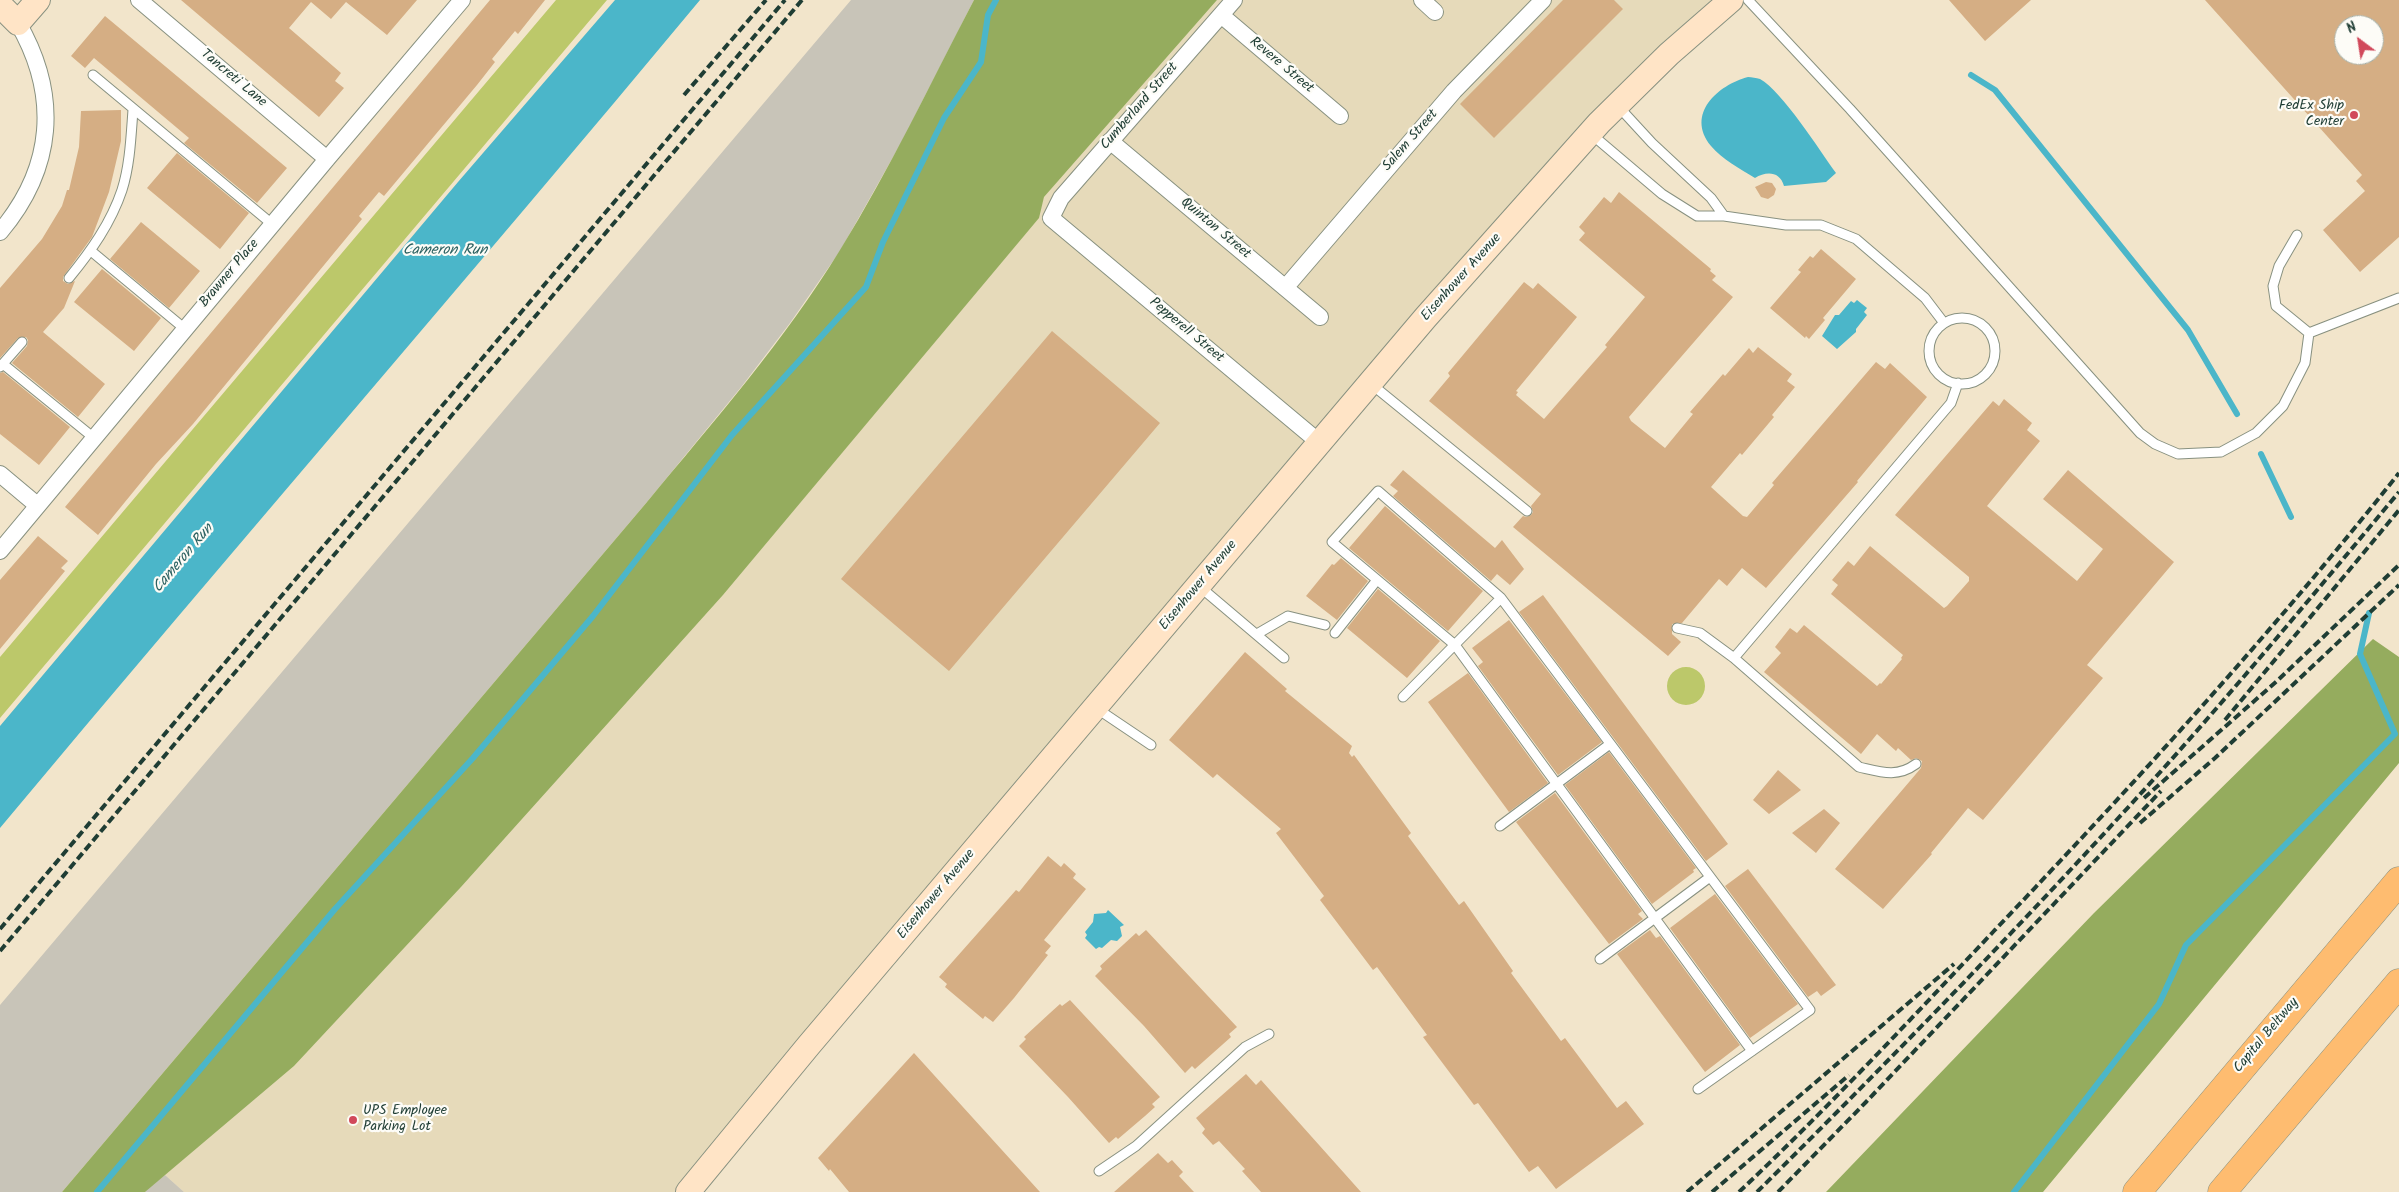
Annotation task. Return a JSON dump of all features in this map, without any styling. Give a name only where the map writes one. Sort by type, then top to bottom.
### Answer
[{"type":"highway","points":[[2326,966],[2399,874]]},
{"type":"highway","name":"Capital Beltway","points":[[2136,1192],[2399,881]]},
{"type":"highway","points":[[2222,1192],[2399,983]]},
{"type":"main road","points":[[0,5],[18,23],[38,0]]},
{"type":"main road","name":"Eisenhower Avenue","points":[[688,1192],[1370,383],[1590,132],[1670,54],[1731,0]]},
{"type":"street","name":"Tancreti Lane","points":[[139,0],[326,159]]},
{"type":"street","name":"Cumberland Street","points":[[1051,218],[1061,198],[1234,0]]},
{"type":"street","points":[[1422,0],[1435,12]]},
{"type":"street","name":"Salem Street","points":[[1285,288],[1454,91],[1543,0]]},
{"type":"street","name":"Brawner Place","points":[[0,551],[456,2]]},
{"type":"street","name":"Revere Street","points":[[1221,15],[1340,116]]},
{"type":"street","points":[[0,232],[22,204],[32,183],[42,155],[46,131],[42,82],[36,61],[18,23]]},
{"type":"street","name":"Quinton Street","points":[[1110,142],[1320,317]]},
{"type":"street","name":"Pepperell Street","points":[[1051,218],[1320,443]]},
{"type":"street","points":[[0,474],[38,505]]},
{"type":"lane","points":[[1748,0],[1850,109],[2140,433],[2155,444],[2178,454],[2221,452],[2256,433],[2283,406],[2305,363],[2309,333]]},
{"type":"lane","points":[[93,75],[272,224]]},
{"type":"lane","points":[[1617,105],[1652,143],[1711,198],[1724,216]]},
{"type":"lane","points":[[69,278],[91,251],[114,210],[122,189],[134,110]]},
{"type":"lane","points":[[1590,132],[1662,194],[1697,216],[1724,216],[1786,225],[1821,225],[1856,239],[1925,298],[1944,323]]},
{"type":"lane","points":[[2297,235],[2279,266],[2273,286],[2276,306],[2309,333]]},
{"type":"lane","points":[[91,251],[185,329]]},
{"type":"lane","points":[[2309,333],[2399,298]]},
{"type":"lane","points":[[1965,317],[1976,320],[1985,326],[1992,336],[1995,346],[1991,368],[1974,382],[1958,383],[1942,378],[1935,370],[1930,360],[1930,339],[1944,323],[1954,318],[1965,317]]},
{"type":"lane","points":[[22,342],[2,366],[94,438]]},
{"type":"lane","points":[[1370,383],[1527,511]]},
{"type":"lane","points":[[1734,658],[1951,403],[1958,383]]},
{"type":"lane","points":[[1698,1089],[1810,1010],[1501,598],[1378,491],[1332,542],[1455,645],[1752,1050]]},
{"type":"lane","points":[[1335,633],[1377,580]]},
{"type":"lane","points":[[1199,586],[1284,658]]},
{"type":"lane","points":[[1403,697],[1501,598]]},
{"type":"lane","points":[[1257,634],[1288,616],[1325,625]]},
{"type":"lane","points":[[1677,628],[1700,633],[1734,658],[1859,767],[1886,773],[1906,772],[1916,764]]},
{"type":"lane","points":[[1096,708],[1151,745]]},
{"type":"lane","points":[[1500,826],[1610,744]]},
{"type":"lane","points":[[1600,959],[1710,877]]},
{"type":"lane","points":[[1098,1171],[1136,1146],[1245,1047],[1269,1034]]},
{"type":"shaded area","points":[[851,0],[974,0],[901,143],[840,251],[790,323],[742,386],[647,502],[62,1192],[0,1192],[0,1005]]},
{"type":"shaded area","points":[[1217,0],[1731,0],[1590,132],[687,1192],[184,1192],[165,1175],[294,1066],[461,887],[723,595],[1038,218],[1044,197]]},
{"type":"shaded area","points":[[165,1175],[184,1192],[145,1192],[148,1188]]},
{"type":"green space","points":[[556,0],[607,0],[0,718],[0,657]]},
{"type":"green space","points":[[974,0],[1217,0],[1044,197],[1039,218],[723,595],[461,887],[294,1066],[145,1192],[62,1192],[647,502],[772,348],[819,283],[858,219],[893,157]]},
{"type":"green space","points":[[2373,639],[2399,657],[2399,763],[2043,1192],[1826,1192],[2094,913]]},
{"type":"green space","points":[[1686,667],[1699,673],[1705,686],[1699,699],[1686,705],[1673,699],[1667,686],[1673,673]]},
{"type":"water","name":"Cameron Run","points":[[615,0],[700,0],[0,828],[0,726],[458,182]]},
{"type":"water","points":[[1748,77],[1760,79],[1769,86],[1800,122],[1836,173],[1826,182],[1784,186],[1776,175],[1764,174],[1755,178],[1715,151],[1711,146],[1704,134],[1703,112],[1716,94],[1737,81]]},
{"type":"water","points":[[1857,300],[1867,308],[1864,312],[1867,315],[1856,329],[1856,332],[1837,349],[1822,336],[1835,315],[1839,315],[1851,301],[1854,303]]},
{"type":"water","points":[[1108,910],[1124,925],[1120,927],[1122,936],[1117,941],[1111,940],[1102,948],[1096,949],[1085,938],[1087,935],[1085,932],[1093,922],[1094,914],[1106,913]]},
{"type":"building","points":[[181,0],[417,0],[387,35],[346,2],[331,19],[311,2],[289,28],[341,73],[335,81],[344,88],[319,117]]},
{"type":"building","points":[[490,0],[545,0],[518,34],[515,31],[492,59],[495,62],[477,85],[384,196],[379,192],[359,216],[362,219],[193,424],[156,464],[98,535],[65,507]]},
{"type":"building","points":[[1563,0],[1614,0],[1623,9],[1494,138],[1460,104]]},
{"type":"building","points":[[1949,0],[2031,0],[1985,41]]},
{"type":"building","name":"FedEx Ship Center","points":[[2205,0],[2399,0],[2399,237],[2360,272],[2323,230],[2365,191],[2356,181],[2362,175]]},
{"type":"building","points":[[105,16],[287,168],[257,203],[184,143],[189,138],[94,58],[85,68],[71,56]]},
{"type":"building","points":[[121,110],[121,141],[109,192],[92,237],[63,277],[63,281],[68,284],[75,281],[64,308],[43,332],[105,384],[78,417],[12,363],[27,346],[28,340],[26,337],[18,338],[0,358],[0,288],[42,239],[62,206],[67,190],[69,190],[79,147],[81,111]]},
{"type":"building","points":[[177,153],[249,213],[220,249],[147,188]]},
{"type":"building","points":[[1766,182],[1772,183],[1776,189],[1774,195],[1768,199],[1761,197],[1755,187]]},
{"type":"building","points":[[1619,192],[1711,269],[1710,271],[1716,276],[1712,280],[1733,297],[1629,417],[1631,421],[1665,448],[1693,414],[1690,412],[1749,348],[1753,353],[1758,347],[1792,374],[1787,381],[1795,387],[1772,415],[1774,417],[1742,455],[1740,453],[1711,487],[1743,516],[1747,517],[1774,485],[1772,483],[1876,362],[1885,369],[1890,363],[1927,397],[1858,482],[1766,588],[1742,568],[1727,586],[1719,579],[1682,623],[1672,624],[1672,634],[1681,642],[1668,656],[1513,527],[1523,516],[1531,515],[1533,512],[1531,506],[1541,494],[1429,401],[1450,376],[1448,373],[1524,282],[1533,289],[1538,283],[1577,317],[1516,391],[1518,392],[1516,395],[1544,419],[1607,347],[1605,345],[1645,297],[1579,240],[1585,233],[1579,227],[1604,197],[1611,203]]},
{"type":"building","points":[[141,222],[200,271],[169,308],[110,259]]},
{"type":"building","points":[[1821,249],[1856,279],[1823,318],[1825,320],[1809,339],[1806,336],[1805,338],[1770,308],[1801,272],[1798,270],[1810,256],[1813,258]]},
{"type":"building","points":[[102,269],[161,318],[134,351],[74,302]]},
{"type":"building","points":[[1052,331],[1160,423],[949,671],[841,579]]},
{"type":"building","points":[[3,372],[70,427],[39,465],[0,434],[0,373]]},
{"type":"building","points":[[2004,399],[2032,423],[2027,430],[2040,441],[1987,506],[2077,581],[2103,549],[2043,499],[2068,470],[2174,562],[2087,665],[2103,678],[1983,820],[1968,808],[1932,854],[1883,909],[1835,869],[1921,768],[1922,761],[1916,758],[1911,760],[1898,748],[1896,751],[1877,734],[1861,754],[1764,672],[1781,653],[1775,647],[1790,628],[1797,633],[1804,625],[1877,686],[1881,684],[1902,659],[1903,655],[1831,594],[1838,585],[1832,580],[1848,561],[1854,566],[1870,546],[1944,608],[1947,606],[1969,581],[1969,577],[1895,515],[1993,401],[1999,406]]},
{"type":"building","points":[[1403,470],[1495,548],[1502,540],[1524,569],[1510,585],[1497,574],[1491,581],[1393,496],[1398,491],[1390,485]]},
{"type":"building","points":[[1385,506],[1483,591],[1448,631],[1349,548]]},
{"type":"building","points":[[38,536],[68,561],[61,568],[65,571],[0,649],[0,580]]},
{"type":"building","points":[[1341,558],[1368,581],[1337,620],[1306,596],[1332,564],[1334,565]]},
{"type":"building","points":[[1378,589],[1440,641],[1407,678],[1347,628]]},
{"type":"building","points":[[1543,595],[1728,844],[1706,861],[1519,612]]},
{"type":"building","points":[[1509,620],[1602,742],[1558,775],[1478,666],[1483,662],[1472,648]]},
{"type":"building","points":[[1245,652],[1287,689],[1285,691],[1352,746],[1349,753],[1352,757],[1354,755],[1411,833],[1408,836],[1459,905],[1464,901],[1513,971],[1511,973],[1561,1041],[1565,1038],[1617,1108],[1626,1101],[1644,1124],[1556,1189],[1538,1166],[1529,1172],[1478,1103],[1474,1105],[1423,1037],[1427,1035],[1377,967],[1373,970],[1320,900],[1324,896],[1276,833],[1281,829],[1217,774],[1213,778],[1169,740]]},
{"type":"building","points":[[1468,673],[1548,783],[1509,812],[1428,702]]},
{"type":"building","points":[[1609,752],[1696,868],[1693,870],[1694,872],[1652,904],[1565,785]]},
{"type":"building","points":[[1778,770],[1801,790],[1769,814],[1753,800]]},
{"type":"building","points":[[1555,793],[1642,911],[1638,914],[1643,919],[1609,944],[1516,822]]},
{"type":"building","points":[[1824,809],[1840,823],[1816,853],[1792,833]]},
{"type":"building","points":[[1048,856],[1061,867],[1064,863],[1076,874],[1073,878],[1086,889],[1044,940],[1051,946],[1045,953],[1048,955],[1014,998],[993,1022],[985,1016],[983,1019],[945,987],[947,984],[939,977],[1016,890],[1019,892]]},
{"type":"building","points":[[1748,869],[1836,985],[1821,996],[1817,991],[1808,997],[1725,886]]},
{"type":"building","points":[[1715,894],[1798,1004],[1750,1038],[1670,928]]},
{"type":"building","points":[[1146,930],[1237,1027],[1229,1034],[1231,1037],[1195,1069],[1192,1066],[1185,1073],[1144,1026],[1095,976],[1102,969],[1100,966],[1136,933],[1139,936]]},
{"type":"building","points":[[1650,930],[1656,938],[1660,936],[1740,1045],[1705,1072],[1617,954]]},
{"type":"building","points":[[1070,1000],[1160,1097],[1152,1104],[1155,1107],[1118,1139],[1116,1137],[1109,1143],[1019,1046],[1026,1039],[1024,1037],[1050,1013],[1060,1004],[1062,1006]]},
{"type":"building","points":[[914,1053],[1040,1192],[849,1192],[830,1169],[829,1171],[818,1158]]},
{"type":"building","points":[[1246,1074],[1256,1085],[1261,1080],[1361,1192],[1261,1192],[1242,1171],[1245,1169],[1219,1141],[1213,1145],[1202,1133],[1205,1129],[1196,1118]]},
{"type":"building","points":[[1158,1153],[1168,1163],[1172,1160],[1183,1172],[1179,1176],[1194,1192],[1114,1192]]},
{"type":"waterway","points":[[97,1192],[335,909],[473,758],[593,616],[732,435],[866,287],[883,242],[944,118],[981,62],[988,15],[996,0]]},
{"type":"waterway","points":[[1971,75],[1995,90],[2188,330],[2237,414]]},
{"type":"waterway","points":[[2261,454],[2291,517]]},
{"type":"waterway","points":[[2014,1192],[2159,1004],[2186,945],[2395,734],[2360,654],[2369,613]]},
{"type":"railway","points":[[684,95],[766,0]]},
{"type":"railway","points":[[0,929],[785,0]]},
{"type":"railway","points":[[0,951],[802,0]]},
{"type":"railway","points":[[1739,1192],[1868,1064],[2150,764],[2252,650],[2399,473]]},
{"type":"railway","points":[[1757,1192],[1942,1005],[2158,775],[2399,492]]},
{"type":"railway","points":[[2225,720],[2399,510]]},
{"type":"railway","points":[[2144,798],[2277,681],[2399,565]]},
{"type":"railway","points":[[2140,823],[2215,758],[2399,585]]},
{"type":"railway","points":[[1778,1192],[2161,791]]},
{"type":"railway","points":[[1687,1192],[1954,964]]},
{"type":"railway","points":[[1712,1192],[1849,1075]]},
{"type":"place","name":"FedEx Ship Center","points":[[2354,115]]},
{"type":"place","name":"UPS Employee Parking Lot","points":[[353,1120]]}]
